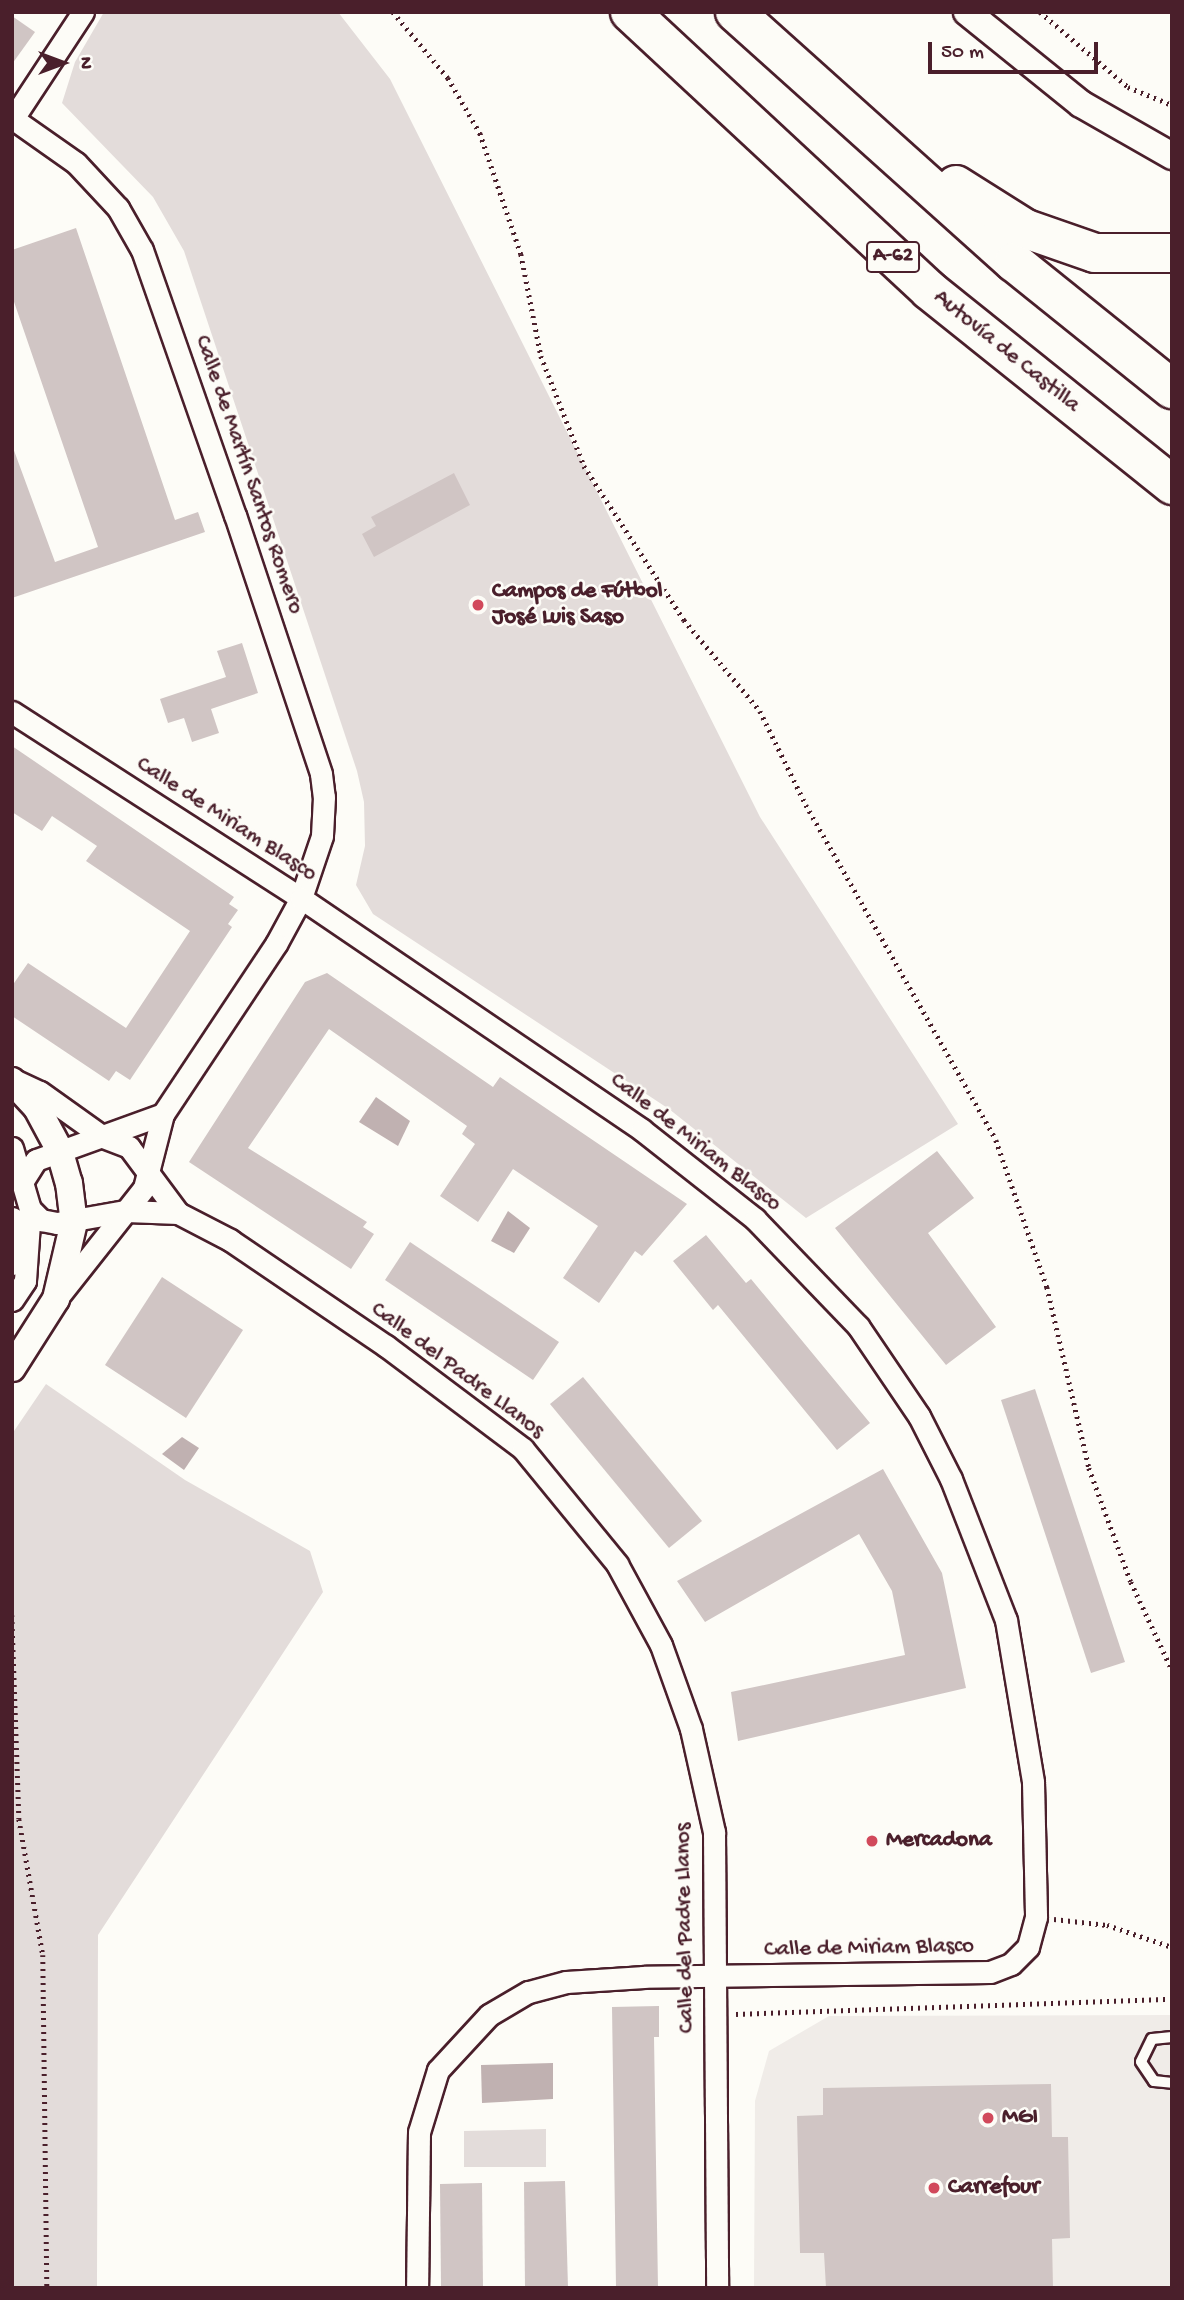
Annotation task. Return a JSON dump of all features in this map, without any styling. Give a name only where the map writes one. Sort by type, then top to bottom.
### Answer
[{"type":"highway","name":"Autovía de Castilla","points":[[630,12],[929,290],[1172,485]]},
{"type":"highway","points":[[736,12],[1014,262],[1172,389]]},
{"type":"highway","points":[[764,39],[827,73],[920,157],[981,205],[1026,229],[1096,253],[1172,253]]},
{"type":"street","points":[[13,119],[83,12]]},
{"type":"street","points":[[967,12],[1082,104],[1172,156]]},
{"type":"street","name":"Calle de Martín Santos Romero","points":[[13,119],[76,163],[118,208],[161,299],[321,774],[322,836],[301,898],[276,944],[163,1114],[144,1188],[56,1299]]},
{"type":"street","name":"Calle de Miriam Blasco","points":[[12,712],[301,898],[642,1130],[755,1219],[858,1326],[930,1437],[979,1545],[1006,1620],[1033,1782],[1036,1917],[1027,1947],[1011,1964],[990,1972],[566,1982],[528,1992],[489,2015],[438,2070],[419,2132],[418,2288]]},
{"type":"street","points":[[12,1080],[37,1108],[59,1149],[69,1183],[74,1222],[56,1299],[12,1368]]},
{"type":"street","name":"Calle del Padre Llanos","points":[[12,1080],[40,1092],[103,1137],[129,1147],[149,1170],[178,1213]]},
{"type":"street","points":[[24,1179],[36,1160],[59,1149],[103,1137],[163,1114]]},
{"type":"street","points":[[12,1148],[24,1179],[21,1215],[12,1262]]},
{"type":"street","name":"Calle del Padre Llanos","points":[[21,1215],[41,1220],[74,1222],[127,1211],[178,1213],[230,1240],[386,1346],[523,1449],[617,1564],[661,1646],[691,1729],[714,1832],[717,2288]]},
{"type":"street","points":[[12,1300],[24,1281],[21,1215]]},
{"type":"lane","points":[[1170,2036],[1147,2044],[1141,2062],[1154,2081],[1171,2084]]},
{"type":"path","points":[[393,12],[448,79],[480,133],[521,254],[541,356],[584,466],[624,521],[684,620],[760,711],[806,805],[996,1140],[1047,1287],[1089,1468],[1130,1582],[1172,1670]]},
{"type":"path","points":[[1040,12],[1128,87],[1172,105]]},
{"type":"path","points":[[12,1615],[19,1819],[43,1955],[47,2288]]},
{"type":"path","points":[[12,1814],[19,1819]]},
{"type":"path","points":[[1036,1917],[1107,1925],[1172,1947]]},
{"type":"path","points":[[714,2022],[741,2012],[1172,1998]]},
{"type":"shaded area","name":"Campos de Fútbol José Luis Saso","points":[[104,12],[338,12],[390,79],[760,817],[958,1124],[806,1218],[669,1109],[373,914],[356,885],[365,846],[364,802],[357,771],[184,251],[153,197],[62,103],[75,62]]},
{"type":"shaded area","points":[[376,1097],[410,1121],[398,1146],[359,1122]]},
{"type":"shaded area","points":[[508,1211],[530,1228],[514,1253],[491,1241]]},
{"type":"shaded area","points":[[46,1384],[185,1480],[310,1551],[323,1592],[98,1935],[97,2288],[12,2288],[12,1434]]},
{"type":"shaded area","points":[[182,1437],[199,1448],[184,1470],[162,1454]]},
{"type":"shaded area","points":[[1172,2015],[1172,2288],[754,2288],[755,2101],[769,2051],[829,2016]]},
{"type":"shaded area","points":[[553,2063],[553,2099],[482,2103],[481,2065]]},
{"type":"shaded area","points":[[546,2129],[546,2167],[464,2167],[464,2131]]},
{"type":"building","points":[[12,16],[35,32],[12,64]]},
{"type":"building","points":[[76,228],[175,520],[198,512],[205,532],[12,598],[12,445],[55,562],[98,547],[12,296],[12,250]]},
{"type":"building","points":[[454,473],[470,505],[374,557],[362,534],[376,526],[371,517]]},
{"type":"building","points":[[242,643],[258,693],[211,709],[219,733],[192,742],[184,718],[168,723],[160,699],[226,677],[217,651]]},
{"type":"building","points":[[12,746],[234,897],[229,904],[238,910],[228,924],[232,927],[130,1080],[116,1071],[109,1081],[12,1016],[12,986],[28,963],[126,1028],[190,931],[86,861],[97,846],[52,816],[42,831],[12,812]]},
{"type":"building","points":[[327,973],[493,1087],[500,1077],[687,1204],[642,1256],[635,1251],[599,1303],[563,1278],[598,1226],[513,1169],[478,1222],[440,1196],[475,1144],[462,1134],[467,1126],[329,1029],[248,1148],[367,1222],[363,1227],[374,1234],[351,1269],[189,1162],[305,982]]},
{"type":"building","points":[[937,1151],[974,1198],[928,1233],[996,1327],[946,1365],[835,1228]]},
{"type":"building","points":[[706,1235],[746,1283],[751,1279],[870,1423],[837,1450],[718,1305],[713,1310],[673,1261]]},
{"type":"building","points":[[410,1242],[559,1342],[533,1380],[385,1280]]},
{"type":"building","points":[[162,1277],[243,1330],[186,1418],[105,1365]]},
{"type":"building","points":[[583,1377],[702,1521],[669,1548],[550,1404]]},
{"type":"building","points":[[1035,1389],[1125,1662],[1091,1673],[1001,1400]]},
{"type":"building","points":[[883,1469],[942,1573],[966,1688],[738,1741],[731,1692],[905,1655],[892,1591],[859,1534],[705,1622],[677,1581]]},
{"type":"building","points":[[659,2006],[659,2037],[654,2037],[658,2288],[616,2288],[612,2007]]},
{"type":"building","name":"Carrefour","points":[[1051,2084],[1052,2137],[1068,2137],[1070,2238],[1052,2239],[1053,2288],[826,2288],[824,2253],[800,2253],[797,2116],[823,2115],[823,2088]]},
{"type":"building","points":[[565,2181],[568,2288],[525,2288],[524,2182]]},
{"type":"building","points":[[482,2183],[483,2288],[441,2288],[440,2184]]},
{"type":"place","name":"Campos de Fútbol José Luis Saso","points":[[478,605]]},
{"type":"place","name":"Mercadona","points":[[872,1841]]},
{"type":"place","name":"MGI","points":[[988,2118]]},
{"type":"place","name":"Carrefour","points":[[934,2188]]}]
